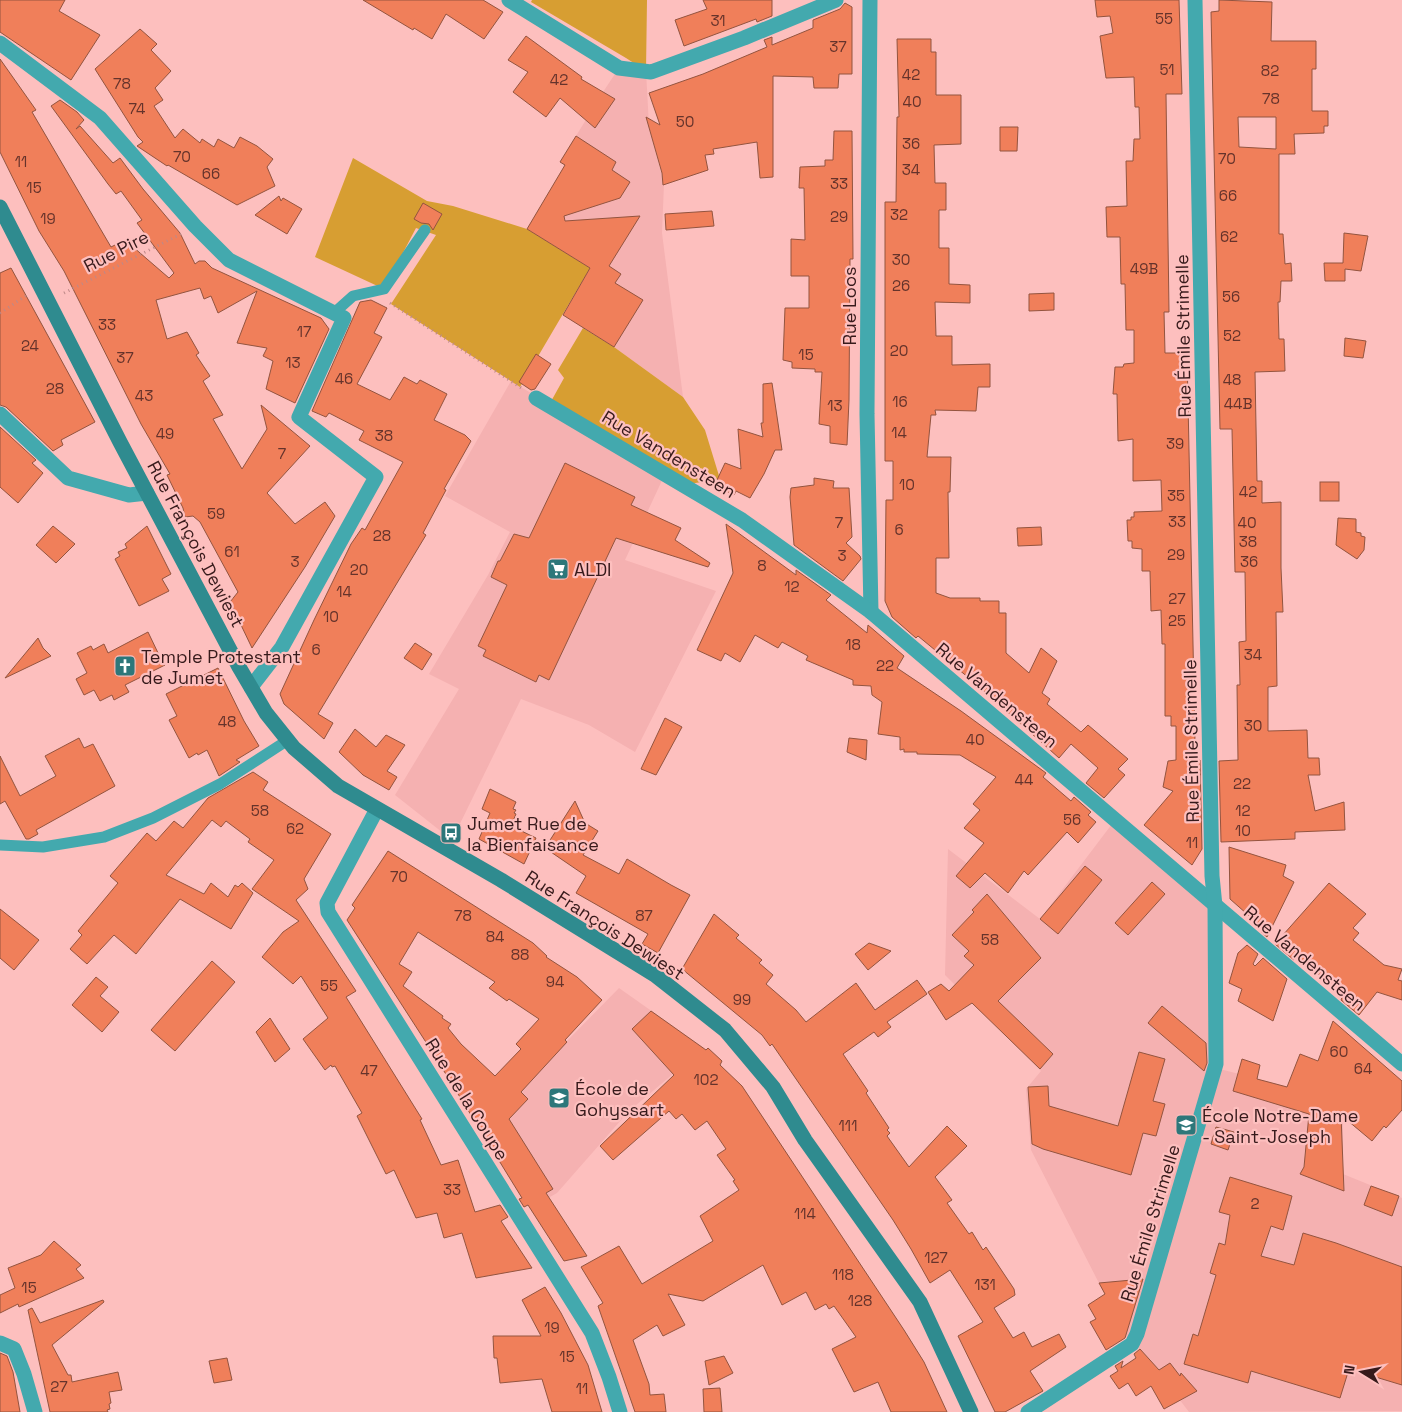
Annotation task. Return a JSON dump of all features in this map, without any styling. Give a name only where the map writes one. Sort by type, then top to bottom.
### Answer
[{"type":"street","points":[[509,0],[619,68],[650,72],[744,38],[836,0]]},
{"type":"street","name":"Rue Loos","points":[[870,0],[867,414],[871,612]]},
{"type":"street","name":"Rue Émile Strimelle","points":[[1028,1412],[1132,1344],[1137,1334],[1216,1064],[1215,906],[1212,866],[1196,0]]},
{"type":"street","points":[[0,43],[100,118],[194,226],[229,260],[344,318],[299,417],[376,477],[282,647],[251,687]]},
{"type":"street","name":"Rue François Dewiest","points":[[0,207],[147,493],[251,687],[266,713],[294,748],[338,786],[501,880],[655,975],[725,1030],[773,1087],[804,1140],[920,1302],[971,1412]]},
{"type":"street","name":"Rue Vandensteen","points":[[536,398],[742,520],[871,612],[1402,1064]]},
{"type":"street","points":[[0,414],[68,478],[129,495],[147,493]]},
{"type":"street","name":"Rue de la Coupe","points":[[377,809],[326,903],[328,912],[592,1333],[610,1377],[620,1412]]},
{"type":"street","points":[[0,1343],[14,1349],[24,1374],[35,1412]]},
{"type":"lane","points":[[334,313],[353,296],[384,289],[425,230]]},
{"type":"lane","points":[[0,844],[43,847],[104,837],[153,818],[220,784],[288,740]]},
{"type":"path","name":"Rue Pire","points":[[49,301],[194,226]]},
{"type":"path","points":[[0,313],[41,286]]},
{"type":"path","points":[[385,300],[536,398]]},
{"type":"shaded area","points":[[532,0],[647,0],[646,71],[531,2]]},
{"type":"shaded area","points":[[619,68],[646,71],[649,126],[664,184],[662,233],[683,397],[614,347],[563,315],[589,268],[527,229],[565,166],[560,162]]},
{"type":"shaded area","points":[[353,158],[427,201],[453,206],[527,229],[590,268],[520,387],[391,304],[436,235],[416,228],[384,289],[315,257]]},
{"type":"shaded area","points":[[583,328],[614,347],[683,397],[705,430],[720,479],[683,485],[549,405],[564,378],[558,370]]},
{"type":"shaded area","points":[[511,381],[665,474],[625,560],[716,591],[635,752],[589,725],[521,699],[452,840],[395,795],[459,689],[429,674],[488,575],[510,532],[445,496]]},
{"type":"shaded area","name":"École Notre-Dame - Saint-Joseph","points":[[1115,820],[1215,906],[1208,1066],[1343,1101],[1343,1174],[1402,1198],[1402,1411],[1189,1412],[1144,1353],[1126,1336],[1031,1150],[1026,1089],[1041,1071],[945,975],[948,849],[1040,919]]},
{"type":"shaded area","name":"École de Gohyssart","points":[[619,988],[704,1048],[629,1111],[557,1193],[532,1207],[466,1108],[546,1021],[567,1041]]},
{"type":"building","points":[[0,0],[65,0],[59,11],[100,35],[71,80],[0,32]]},
{"type":"building","points":[[363,0],[483,0],[503,12],[484,39],[446,14],[432,39],[414,28],[413,30]]},
{"type":"building","points":[[703,0],[772,0],[772,16],[757,22],[756,19],[684,46],[675,20],[707,9]]},
{"type":"building","points":[[1095,0],[1179,0],[1182,94],[1166,94],[1169,312],[1164,312],[1165,353],[1187,353],[1195,741],[1196,760],[1200,760],[1202,849],[1192,865],[1144,825],[1173,791],[1163,787],[1168,761],[1176,760],[1176,726],[1171,726],[1171,716],[1165,716],[1165,644],[1162,644],[1161,610],[1151,611],[1150,571],[1142,571],[1142,549],[1132,548],[1132,541],[1128,541],[1127,520],[1131,520],[1131,517],[1134,517],[1134,512],[1162,511],[1161,480],[1133,481],[1133,439],[1118,441],[1117,394],[1113,394],[1115,367],[1123,367],[1124,364],[1134,363],[1134,330],[1126,330],[1125,284],[1121,284],[1120,237],[1107,237],[1106,207],[1127,206],[1126,161],[1133,161],[1134,139],[1140,139],[1139,107],[1135,107],[1134,77],[1106,78],[1100,36],[1113,33],[1110,16],[1097,17]]},
{"type":"building","points":[[1219,0],[1272,2],[1271,41],[1316,41],[1316,69],[1312,69],[1312,111],[1328,111],[1328,126],[1324,126],[1324,133],[1294,134],[1295,154],[1279,154],[1279,234],[1283,234],[1285,264],[1291,263],[1292,281],[1281,281],[1280,302],[1278,302],[1279,339],[1284,339],[1285,371],[1255,372],[1257,481],[1262,481],[1262,503],[1281,502],[1283,612],[1276,612],[1277,686],[1268,687],[1268,731],[1307,730],[1308,758],[1319,758],[1320,775],[1308,775],[1315,811],[1344,802],[1345,830],[1295,832],[1295,839],[1221,842],[1219,761],[1238,760],[1237,685],[1240,685],[1239,642],[1246,641],[1245,572],[1235,572],[1232,429],[1220,429],[1211,12],[1219,11]],"holes":[[[1238,117],[1276,117],[1276,149],[1239,147]]]},
{"type":"building","points":[[845,3],[852,7],[852,74],[839,74],[838,88],[814,88],[813,77],[773,76],[773,177],[760,178],[757,142],[713,149],[714,154],[705,155],[708,170],[663,185],[662,173],[646,117],[660,125],[649,93],[703,74],[767,47],[764,40],[772,37],[772,45],[813,28],[813,20],[840,9]]},
{"type":"building","points":[[140,29],[157,44],[151,50],[171,71],[155,88],[163,100],[154,106],[175,138],[183,129],[200,143],[202,139],[214,147],[218,139],[234,148],[240,137],[257,146],[273,159],[267,167],[275,186],[237,205],[167,166],[137,146],[143,142],[95,69]]},
{"type":"building","points":[[526,36],[582,77],[581,79],[615,99],[595,128],[560,98],[546,117],[513,92],[528,72],[508,60]]},
{"type":"building","points":[[897,39],[931,39],[931,52],[936,52],[936,95],[961,95],[961,144],[934,145],[935,183],[946,183],[946,210],[939,210],[939,248],[949,248],[949,284],[970,285],[970,303],[935,302],[936,336],[952,336],[952,365],[990,364],[990,387],[978,387],[976,411],[935,410],[936,415],[931,415],[927,457],[951,457],[950,492],[948,492],[949,558],[936,558],[936,593],[950,598],[980,598],[980,601],[999,601],[999,613],[1006,613],[1006,653],[1029,673],[1041,648],[1057,661],[1042,693],[1050,699],[1047,704],[1081,732],[1088,725],[1128,759],[1118,769],[1125,775],[1104,798],[1086,783],[1098,768],[1071,744],[1059,758],[975,683],[892,617],[885,601],[886,500],[893,500],[893,461],[885,461],[885,202],[896,202],[897,117],[899,117]]},
{"type":"building","points":[[0,59],[36,110],[32,112],[111,247],[125,240],[169,278],[174,273],[137,223],[142,220],[121,191],[116,194],[51,106],[60,100],[77,112],[84,120],[76,129],[80,126],[113,163],[120,158],[180,233],[195,264],[199,261],[205,261],[212,268],[321,318],[329,329],[295,403],[266,389],[273,361],[263,356],[267,348],[237,343],[257,291],[218,313],[211,296],[204,299],[200,288],[156,300],[167,339],[187,332],[199,353],[196,355],[210,376],[203,381],[223,415],[213,419],[242,469],[267,429],[261,405],[310,446],[267,493],[295,524],[325,502],[335,516],[305,567],[252,648],[230,602],[238,592],[200,522],[193,516],[185,517],[183,508],[167,475],[170,474],[141,424],[64,271],[39,231],[0,152]]},
{"type":"building","points":[[1000,127],[1018,127],[1017,151],[1000,151]]},
{"type":"building","points":[[834,131],[852,131],[853,259],[850,259],[847,445],[830,443],[830,426],[819,424],[822,372],[815,372],[815,369],[792,368],[792,362],[783,360],[785,308],[809,308],[809,276],[791,276],[791,239],[805,240],[804,188],[799,188],[800,167],[825,166],[825,160],[833,160]]},
{"type":"building","points":[[576,136],[616,162],[612,170],[630,182],[620,198],[564,216],[565,221],[640,216],[609,266],[621,274],[615,283],[643,300],[614,347],[563,315],[590,268],[527,229],[565,165],[560,162]]},
{"type":"building","points":[[279,196],[281,201],[283,198],[302,209],[287,234],[255,215]]},
{"type":"building","points":[[423,203],[442,214],[433,230],[429,224],[421,223],[414,219]]},
{"type":"building","points":[[712,211],[714,226],[666,230],[665,214]]},
{"type":"building","points":[[1344,233],[1368,236],[1361,271],[1345,269],[1345,281],[1325,281],[1324,263],[1343,263]]},
{"type":"building","points":[[11,268],[95,422],[61,440],[63,445],[53,451],[6,407],[0,405],[0,273]]},
{"type":"building","points":[[1054,293],[1054,310],[1029,311],[1029,294]]},
{"type":"building","points":[[371,300],[387,308],[374,333],[382,337],[357,384],[390,400],[404,377],[417,384],[420,380],[447,394],[434,420],[465,435],[471,441],[444,489],[446,490],[423,533],[426,535],[318,714],[333,723],[324,739],[284,704],[280,694],[351,544],[362,528],[365,530],[403,462],[359,440],[364,431],[329,413],[326,417],[312,411],[360,302]]},
{"type":"building","points":[[1345,338],[1366,341],[1363,358],[1344,356]]},
{"type":"building","points":[[536,354],[551,364],[535,389],[531,390],[519,382]]},
{"type":"building","points":[[772,383],[782,450],[775,450],[750,498],[736,491],[734,495],[720,488],[722,482],[717,480],[725,463],[741,469],[738,429],[763,437],[761,423],[763,423],[763,384]]},
{"type":"building","points":[[0,427],[36,460],[32,463],[43,473],[18,503],[0,487]]},
{"type":"building","name":"ALDI","points":[[565,463],[635,497],[631,505],[681,528],[675,540],[710,563],[708,567],[616,538],[549,680],[539,675],[536,682],[483,656],[486,650],[478,646],[507,585],[491,577],[498,561],[500,561],[514,534],[529,538]]},
{"type":"building","points":[[814,478],[834,481],[833,488],[849,488],[852,537],[846,543],[861,559],[843,581],[794,545],[791,488],[814,485]]},
{"type":"building","points":[[1320,482],[1339,482],[1339,501],[1320,501]]},
{"type":"building","points":[[1338,518],[1356,519],[1356,532],[1361,533],[1361,536],[1365,537],[1364,550],[1357,559],[1336,545]]},
{"type":"building","points":[[726,524],[796,575],[796,570],[831,595],[826,600],[867,633],[868,625],[904,656],[897,668],[961,711],[1046,773],[1043,777],[1071,801],[1074,797],[1091,812],[1088,815],[1096,822],[1078,843],[1067,832],[1028,875],[1024,871],[1008,893],[985,873],[970,888],[956,876],[984,843],[964,828],[980,810],[973,804],[996,777],[960,755],[917,754],[917,752],[904,752],[904,749],[900,750],[900,737],[878,734],[882,702],[872,695],[871,686],[853,685],[853,680],[806,660],[808,656],[782,642],[778,648],[755,635],[740,662],[725,653],[721,661],[697,650],[733,573]]},
{"type":"building","points":[[53,526],[75,544],[56,563],[36,545]]},
{"type":"building","points":[[147,526],[171,574],[162,579],[169,591],[139,606],[115,559],[120,556],[118,552],[127,548],[125,544]]},
{"type":"building","points":[[1041,527],[1042,545],[1018,546],[1017,528]]},
{"type":"building","name":"Temple Protestant de Jumet","points":[[148,632],[159,655],[157,656],[165,665],[125,685],[129,692],[114,700],[112,695],[100,701],[94,690],[84,695],[76,679],[87,673],[77,653],[91,646],[93,650],[104,644],[108,653]]},
{"type":"building","points":[[38,638],[43,648],[51,656],[5,678]]},
{"type":"building","points":[[415,643],[432,654],[422,670],[404,658]]},
{"type":"building","points":[[218,668],[244,721],[259,746],[236,760],[240,762],[219,776],[207,750],[189,758],[169,720],[177,716],[166,694]]},
{"type":"building","points":[[665,718],[682,727],[656,775],[641,769]]},
{"type":"building","points":[[355,729],[376,747],[386,735],[405,745],[387,771],[397,777],[389,790],[363,775],[339,752]]},
{"type":"building","points":[[79,738],[84,748],[93,744],[115,786],[36,830],[38,834],[26,839],[5,801],[0,804],[0,756],[20,796],[56,776],[45,756]]},
{"type":"building","points":[[849,738],[867,740],[866,760],[847,752]]},
{"type":"building","points":[[253,772],[268,782],[263,790],[331,834],[304,879],[308,889],[296,900],[356,991],[346,997],[422,1119],[420,1120],[441,1165],[458,1160],[475,1212],[500,1205],[508,1217],[501,1221],[532,1268],[476,1278],[462,1233],[444,1238],[437,1213],[416,1218],[394,1170],[386,1174],[357,1116],[362,1113],[335,1066],[332,1067],[331,1065],[325,1070],[303,1039],[328,1018],[301,976],[293,984],[262,957],[283,932],[299,921],[252,889],[274,860],[248,842],[250,839],[226,821],[221,827],[212,820],[166,875],[204,894],[211,883],[228,897],[235,885],[238,887],[242,883],[253,893],[231,929],[180,899],[136,954],[114,935],[87,964],[70,949],[82,935],[78,931],[118,883],[110,876],[147,833],[156,841],[174,821],[183,828],[208,798]]},
{"type":"building","points":[[490,789],[516,802],[513,809],[516,810],[514,813],[516,814],[511,826],[536,838],[524,864],[479,839],[490,813],[482,809]]},
{"type":"building","points":[[575,801],[585,823],[598,831],[583,855],[619,874],[627,859],[690,895],[658,953],[642,944],[648,934],[576,893],[586,876],[545,848]]},
{"type":"building","points":[[1229,847],[1286,865],[1283,876],[1294,882],[1267,937],[1261,932],[1264,929],[1230,899]]},
{"type":"building","points":[[388,851],[533,943],[546,957],[577,977],[602,1000],[521,1092],[528,1099],[509,1119],[553,1189],[546,1193],[587,1256],[564,1261],[528,1205],[524,1207],[519,1199],[522,1198],[431,1050],[347,920],[355,908],[352,905]],"holes":[[[418,932],[495,982],[489,988],[507,1001],[509,999],[539,1019],[516,1044],[521,1049],[495,1076],[461,1044],[448,1028],[451,1024],[442,1018],[443,1016],[403,986],[412,972],[399,964]]]},
{"type":"building","points":[[1085,866],[1102,880],[1058,934],[1040,919]]},
{"type":"building","points":[[1152,882],[1165,894],[1128,935],[1115,923]]},
{"type":"building","points":[[1329,883],[1366,914],[1353,928],[1359,933],[1353,940],[1384,965],[1402,969],[1398,980],[1402,981],[1402,1000],[1377,992],[1359,1015],[1341,1000],[1343,995],[1301,959],[1295,955],[1294,960],[1275,944]]},
{"type":"building","points":[[987,894],[1041,958],[998,1001],[1053,1054],[1040,1069],[972,1003],[946,1020],[928,992],[941,984],[949,991],[974,965],[964,956],[969,951],[952,935],[974,912],[972,910]]},
{"type":"building","points":[[0,909],[39,940],[14,970],[0,958]]},
{"type":"building","points":[[714,914],[739,935],[736,938],[762,960],[759,963],[773,975],[766,984],[796,1010],[806,1022],[856,983],[875,1010],[917,980],[927,994],[887,1022],[891,1027],[878,1037],[874,1032],[843,1054],[868,1091],[866,1093],[889,1128],[887,1130],[890,1133],[887,1136],[909,1167],[947,1126],[967,1146],[935,1177],[952,1200],[947,1203],[969,1234],[972,1232],[983,1250],[986,1247],[1014,1289],[1015,1295],[994,1308],[1013,1338],[1024,1332],[1032,1347],[1059,1334],[1066,1347],[1030,1371],[1043,1391],[1005,1412],[995,1412],[958,1336],[983,1322],[950,1270],[930,1283],[893,1220],[772,1044],[770,1046],[762,1035],[682,969]]},
{"type":"building","points":[[869,943],[891,951],[868,970],[855,954]]},
{"type":"building","points":[[1247,945],[1258,954],[1253,964],[1255,966],[1263,958],[1287,979],[1273,1021],[1238,1001],[1242,989],[1229,983],[1238,953]]},
{"type":"building","points":[[212,961],[235,982],[175,1051],[151,1030]]},
{"type":"building","points":[[96,977],[108,987],[100,996],[119,1012],[102,1032],[72,1005]]},
{"type":"building","points":[[1162,1006],[1206,1043],[1207,1063],[1204,1071],[1148,1023]]},
{"type":"building","points":[[651,1011],[706,1050],[708,1048],[722,1061],[720,1065],[742,1086],[904,1330],[924,1362],[947,1412],[891,1412],[878,1382],[854,1392],[832,1349],[856,1337],[834,1306],[829,1309],[826,1304],[815,1310],[806,1292],[782,1305],[763,1265],[703,1301],[668,1294],[685,1325],[663,1336],[657,1325],[633,1340],[649,1384],[650,1395],[664,1394],[666,1412],[635,1412],[598,1306],[603,1303],[581,1267],[619,1246],[642,1284],[713,1241],[700,1216],[739,1190],[733,1181],[735,1180],[717,1155],[726,1149],[707,1121],[695,1130],[682,1114],[676,1119],[669,1111],[613,1160],[600,1146],[674,1075],[632,1029]]},
{"type":"building","points":[[270,1018],[290,1049],[275,1062],[256,1032]]},
{"type":"building","points":[[1333,1021],[1402,1081],[1402,1110],[1386,1128],[1384,1126],[1372,1141],[1341,1115],[1344,1191],[1300,1174],[1304,1167],[1309,1114],[1233,1091],[1242,1059],[1260,1065],[1257,1079],[1287,1087],[1300,1054],[1318,1061]]},
{"type":"building","points":[[1139,1052],[1165,1059],[1153,1101],[1165,1104],[1156,1136],[1143,1133],[1131,1175],[1032,1144],[1028,1087],[1048,1086],[1049,1106],[1118,1126]]},
{"type":"building","points":[[1216,1127],[1234,1132],[1228,1150],[1211,1144]]},
{"type":"building","points":[[1230,1177],[1292,1196],[1283,1230],[1271,1226],[1261,1256],[1294,1265],[1303,1233],[1402,1267],[1402,1385],[1349,1369],[1340,1398],[1251,1371],[1248,1383],[1184,1364],[1193,1334],[1198,1336],[1216,1275],[1210,1273],[1219,1243],[1225,1245],[1230,1215],[1219,1212]]},
{"type":"building","points":[[1371,1186],[1399,1196],[1392,1216],[1364,1205]]},
{"type":"building","points":[[54,1241],[81,1265],[76,1269],[84,1278],[19,1307],[18,1304],[0,1313],[0,1295],[15,1288],[8,1268],[41,1255]]},
{"type":"building","points":[[1143,1279],[1125,1338],[1106,1350],[1090,1322],[1096,1319],[1088,1305],[1105,1294],[1099,1283]]},
{"type":"building","points":[[545,1287],[588,1365],[602,1412],[552,1412],[542,1379],[500,1383],[497,1358],[494,1358],[493,1336],[541,1336],[522,1300]]},
{"type":"building","points":[[103,1300],[104,1302],[52,1345],[68,1375],[71,1375],[72,1382],[118,1372],[122,1390],[109,1392],[111,1403],[109,1404],[110,1409],[107,1410],[108,1412],[50,1412],[28,1310],[32,1308],[40,1323]]},
{"type":"building","points":[[1140,1349],[1159,1370],[1170,1363],[1180,1376],[1181,1373],[1197,1391],[1164,1409],[1151,1386],[1136,1396],[1128,1383],[1119,1389],[1110,1376],[1118,1371],[1115,1366],[1123,1361],[1121,1368],[1136,1358],[1134,1354]]},
{"type":"building","points":[[0,1353],[7,1356],[13,1372],[20,1412],[0,1412]]},
{"type":"building","points":[[724,1356],[733,1373],[709,1385],[705,1361]]},
{"type":"building","points":[[227,1358],[232,1380],[214,1383],[209,1361]]},
{"type":"building","points":[[720,1388],[722,1412],[704,1412],[703,1389]]},
{"type":"place","name":"ALDI","points":[[558,569]]},
{"type":"place","name":"Temple Protestant de Jumet","points":[[125,666]]},
{"type":"place","name":"Jumet Rue de la Bienfaisance","points":[[451,833]]},
{"type":"place","name":"École de Gohyssart","points":[[559,1098]]},
{"type":"place","name":"École Notre-Dame - Saint-Joseph","points":[[1186,1125]]}]
